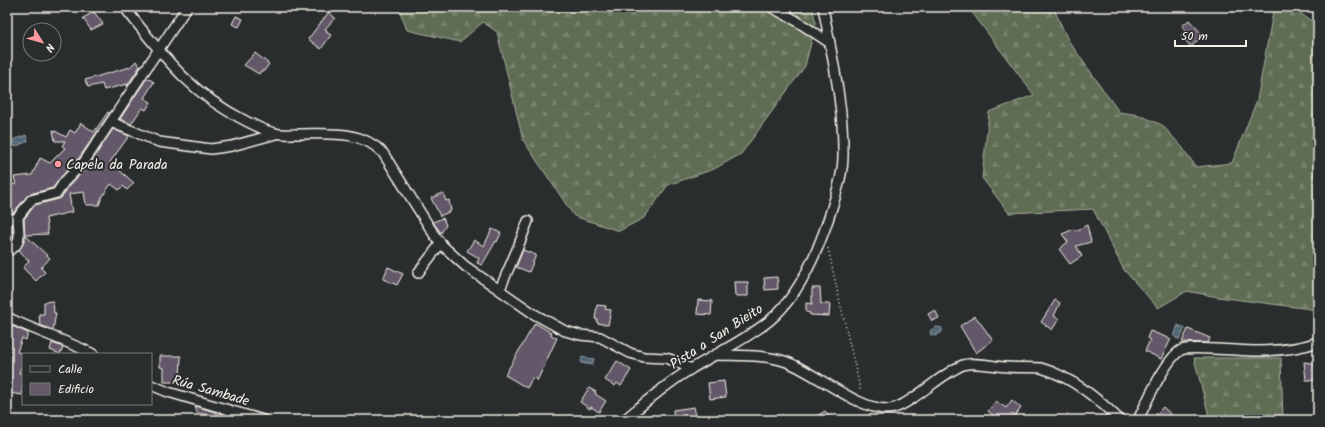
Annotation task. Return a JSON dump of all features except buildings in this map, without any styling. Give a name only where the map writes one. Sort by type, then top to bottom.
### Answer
[{"type":"street","points":[[124,7],[158,51],[187,82],[207,98],[230,113],[276,134]]},
{"type":"street","points":[[7,220],[18,217],[31,200],[56,193],[64,182],[84,162],[187,7]]},
{"type":"street","points":[[771,7],[795,20],[830,43]]},
{"type":"street","name":"Pista a San Bieito","points":[[624,420],[674,380],[770,321],[796,288],[810,264],[825,229],[839,183],[843,158],[840,113],[830,43],[823,7]]},
{"type":"street","points":[[111,122],[159,142],[211,149],[232,146],[276,134],[349,135],[367,140],[383,152],[441,243],[465,266],[534,314],[565,331],[580,335],[600,337],[630,353],[644,357],[670,360],[691,369]]},
{"type":"street","points":[[7,252],[14,249],[19,241],[18,217]]},
{"type":"street","points":[[500,289],[528,221]]},
{"type":"street","points":[[418,273],[441,243]]},
{"type":"street","points":[[7,317],[91,353]]},
{"type":"street","points":[[1138,420],[1161,375],[1174,357],[1184,349],[1254,351],[1278,350],[1305,346],[1318,342]]},
{"type":"street","points":[[715,355],[763,357],[786,362],[864,404],[884,409],[897,407],[949,372],[965,364],[1008,368],[1036,368],[1050,371],[1069,380],[1094,398],[1120,420]]},
{"type":"street","name":"Rúa Sambade","points":[[152,385],[168,392],[263,420]]},
{"type":"path","points":[[828,244],[838,294],[864,404]]},
{"type":"green space","points":[[398,7],[812,7],[816,23],[805,66],[741,154],[714,169],[668,185],[644,218],[619,231],[574,216],[523,140],[497,32],[483,22],[460,42],[407,30]]},
{"type":"green space","points":[[968,7],[1053,7],[1068,40],[1119,112],[1139,115],[1162,125],[1182,147],[1196,167],[1232,163],[1257,100],[1274,7],[1290,7],[1318,25],[1318,310],[1218,297],[1187,291],[1158,308],[1124,270],[1093,209],[1009,213],[982,178],[989,112],[1034,95]]},
{"type":"green space","points":[[1194,358],[1281,358],[1283,420],[1210,420]]},
{"type":"water","points":[[26,135],[28,141],[15,147],[12,140]]},
{"type":"water","points":[[1178,325],[1185,328],[1180,339],[1177,339],[1174,336]]},
{"type":"water","points":[[937,327],[942,328],[942,332],[935,336],[931,335],[931,330]]},
{"type":"water","points":[[582,357],[594,359],[592,365],[581,363]]},
{"type":"place","name":"Capela da Parada","points":[[58,164]]}]
